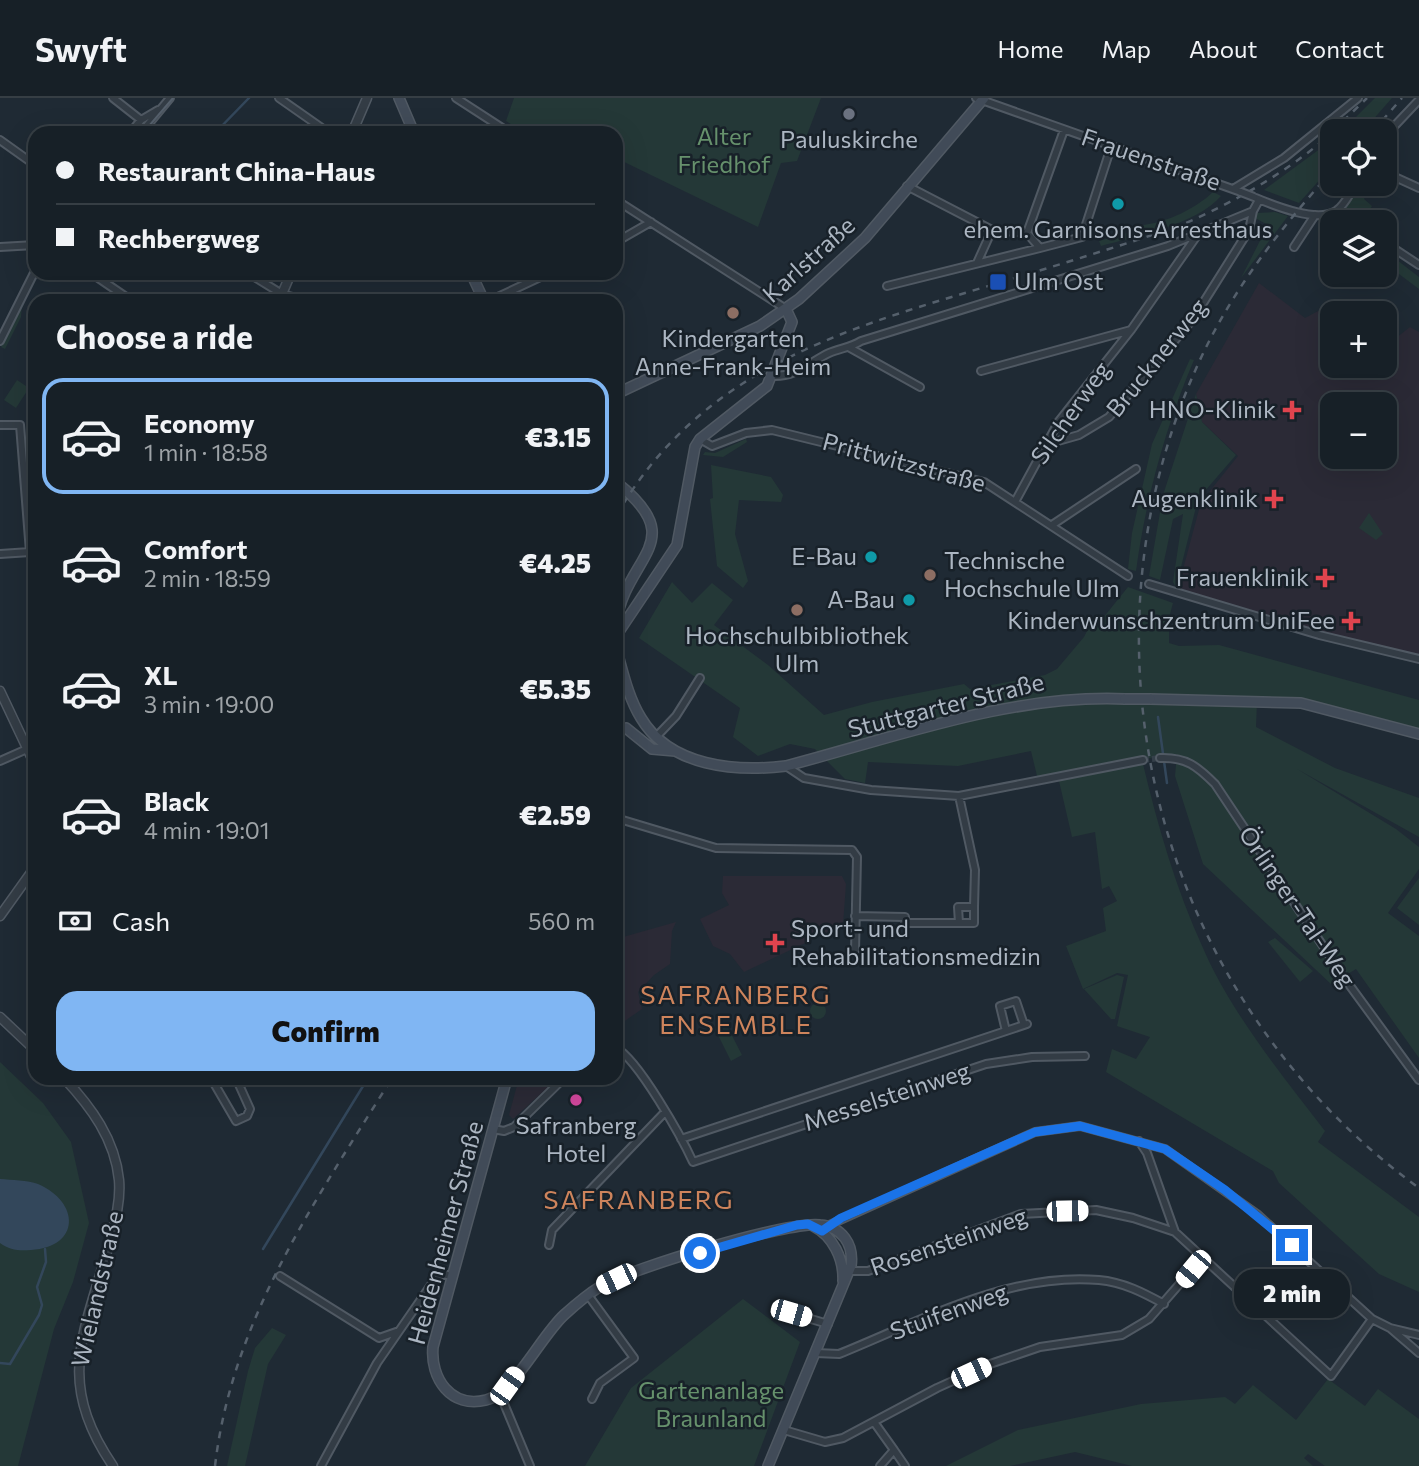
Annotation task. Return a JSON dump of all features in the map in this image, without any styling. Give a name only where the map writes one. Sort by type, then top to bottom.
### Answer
[{"type":"main road","points":[[399,98],[411,126]]},
{"type":"main road","name":"Karlstraße","points":[[623,391],[731,340],[786,309],[865,238],[981,99]]},
{"type":"main road","points":[[623,626],[677,545],[692,453],[700,439],[757,396],[773,376],[792,322],[786,309]]},
{"type":"main road","points":[[623,488],[646,509],[653,534],[650,548],[623,592]]},
{"type":"main road","name":"Stuttgarter Straße","points":[[623,670],[635,708],[656,737],[677,751],[727,767],[758,769],[786,766],[1022,705],[1076,697],[1301,703],[1419,734]]},
{"type":"main road","points":[[623,729],[626,728],[652,749],[677,751]]},
{"type":"main road","name":"Heidenheimer Straße","points":[[500,1394],[482,1401],[464,1401],[448,1392],[436,1377],[432,1364],[433,1347],[451,1276],[505,1085]]},
{"type":"main road","points":[[500,1394],[551,1329],[588,1295],[639,1270],[808,1224],[839,1231],[849,1244],[852,1260],[768,1466]]},
{"type":"main road","points":[[825,1229],[846,1270]]},
{"type":"street","points":[[113,98],[141,120]]},
{"type":"street","points":[[147,126],[170,98]]},
{"type":"street","points":[[279,98],[319,126]]},
{"type":"street","points":[[355,126],[367,98]]},
{"type":"street","points":[[456,98],[499,126]]},
{"type":"street","points":[[470,107],[475,98]]},
{"type":"street","points":[[1233,189],[1284,158],[1358,98]]},
{"type":"street","name":"Frauenstraße","points":[[981,99],[1257,199],[1320,215]]},
{"type":"street","points":[[1397,123],[1419,100]]},
{"type":"street","points":[[136,126],[161,108]]},
{"type":"street","points":[[1027,233],[1064,130]]},
{"type":"street","points":[[0,140],[28,159]]},
{"type":"street","points":[[887,286],[1082,237],[1111,147]]},
{"type":"street","points":[[1397,178],[1419,188]]},
{"type":"street","points":[[907,186],[992,230],[1027,233],[1040,248]]},
{"type":"street","points":[[1334,210],[1348,196]]},
{"type":"street","name":"Brucknerweg","points":[[1044,445],[1079,435],[1101,425],[1109,417],[1193,319],[1248,230],[1257,199]]},
{"type":"street","points":[[623,204],[786,309]]},
{"type":"street","points":[[773,376],[798,372],[831,352],[850,348],[883,333],[1197,235],[1252,211]]},
{"type":"street","points":[[1294,247],[1315,215]]},
{"type":"street","points":[[623,238],[651,222]]},
{"type":"street","points":[[977,263],[992,230]]},
{"type":"street","name":"Silcherweg","points":[[1016,500],[1059,421],[1131,330],[1197,235]]},
{"type":"street","points":[[0,247],[28,245]]},
{"type":"street","points":[[1397,251],[1419,265]]},
{"type":"street","points":[[0,341],[30,280]]},
{"type":"street","points":[[102,280],[122,294]]},
{"type":"street","points":[[257,280],[276,294]]},
{"type":"street","points":[[502,294],[533,280]]},
{"type":"street","name":"Silcherweg","points":[[981,371],[1131,330]]},
{"type":"street","points":[[850,348],[920,387]]},
{"type":"street","points":[[0,425],[20,425],[28,527]]},
{"type":"street","name":"Prittwitzstraße","points":[[700,439],[712,446],[756,430],[782,432],[984,482],[1016,500],[1128,576]]},
{"type":"street","points":[[1052,525],[1136,469]]},
{"type":"street","points":[[0,554],[28,552]]},
{"type":"street","points":[[1149,584],[1307,632],[1419,659]]},
{"type":"street","points":[[656,737],[676,716],[700,678]]},
{"type":"street","points":[[0,691],[27,749],[0,761]]},
{"type":"street","name":"Örlinger-Tal-Weg","points":[[1163,757],[1193,763],[1215,784],[1351,988],[1419,1080]]},
{"type":"street","points":[[786,766],[804,778],[872,790],[959,796],[1143,760]]},
{"type":"street","points":[[855,916],[905,917],[905,923],[974,923],[975,870],[959,796]]},
{"type":"street","points":[[623,820],[716,848],[852,850],[857,857],[855,952]]},
{"type":"street","points":[[0,916],[28,877]]},
{"type":"street","points":[[959,923],[958,907],[974,907]]},
{"type":"street","points":[[623,1055],[633,1064],[681,1139],[1025,1025],[1016,1001],[1000,1006],[1006,1031]]},
{"type":"street","points":[[0,1017],[28,1043]]},
{"type":"street","name":"Messelsteinweg","points":[[681,1139],[693,1162],[986,1064],[1032,1057],[1085,1056]]},
{"type":"street","name":"Wielandstraße","points":[[69,1085],[104,1130],[113,1150],[119,1182],[117,1211],[81,1341],[77,1368],[86,1414],[113,1466]]},
{"type":"street","points":[[215,1085],[236,1121],[247,1116],[250,1109],[239,1085]]},
{"type":"street","points":[[493,1129],[504,1131],[514,1127],[557,1085]]},
{"type":"street","points":[[549,1245],[552,1230],[665,1112]]},
{"type":"street","points":[[825,1229],[1039,1130],[1080,1126],[1165,1149],[1257,1214],[1372,1318],[1390,1328],[1419,1353]]},
{"type":"street","points":[[1139,1141],[1147,1153],[1175,1232]]},
{"type":"street","name":"Rosensteinweg","points":[[846,1270],[868,1271],[1028,1212],[1096,1210],[1175,1232],[1331,1377],[1372,1318]]},
{"type":"street","points":[[784,1430],[825,1442],[843,1438],[990,1364],[1040,1347],[1122,1335],[1149,1319],[1203,1257]]},
{"type":"street","points":[[321,1466],[377,1363],[435,1279],[443,1274],[451,1276]]},
{"type":"street","points":[[280,1276],[379,1338],[399,1331]]},
{"type":"street","name":"Stuifenweg","points":[[816,1353],[839,1354],[1003,1289],[1059,1280],[1101,1280],[1136,1289],[1164,1304]]},
{"type":"street","points":[[588,1295],[634,1358],[600,1383],[592,1399]]},
{"type":"street","points":[[777,1309],[828,1324]]},
{"type":"street","points":[[1390,1328],[1419,1335]]},
{"type":"street","points":[[500,1394],[530,1466]]},
{"type":"street","points":[[874,1422],[905,1466]]},
{"type":"street","points":[[880,1466],[894,1450]]},
{"type":"shaded area","points":[[1259,283],[1305,318],[1320,310],[1320,378],[1397,378],[1397,337],[1410,327],[1419,332],[1419,655],[1327,633],[1178,588],[1201,502],[1238,456],[1202,422],[1196,394]]},
{"type":"shaded area","points":[[723,876],[842,876],[846,884],[843,925],[744,972],[730,954],[713,946],[700,919],[729,905],[722,893]]},
{"type":"shaded area","points":[[676,922],[672,931],[670,964],[654,975],[638,992],[642,1009],[623,1022],[623,937]]},
{"type":"shaded area","points":[[517,1085],[550,1085],[513,1119],[509,1115]]},
{"type":"green space","name":"Alter Friedhof","points":[[514,98],[821,98],[797,161],[781,163],[758,227],[623,161],[623,126],[514,126],[506,121]]},
{"type":"green space","points":[[1375,98],[1392,98],[1374,119],[1354,119]]},
{"type":"green space","points":[[1320,149],[1320,179],[1299,203],[1264,190]]},
{"type":"green space","points":[[1213,192],[1221,196],[1197,214],[1166,228],[1101,246],[1099,241],[1133,231],[1133,226],[1176,216]]},
{"type":"green space","points":[[1352,196],[1366,196],[1364,199],[1372,206],[1370,210],[1343,210]]},
{"type":"green space","points":[[1275,212],[1288,216],[1241,278],[1268,225],[1255,218],[1257,213]]},
{"type":"green space","points":[[1397,260],[1419,277],[1419,289],[1397,272]]},
{"type":"green space","points":[[22,304],[21,317],[5,349],[1,347]]},
{"type":"green space","points":[[1190,359],[1194,360],[1174,411],[1151,490],[1136,571],[1128,569],[1132,533],[1152,444]]},
{"type":"green space","points":[[17,380],[28,387],[16,408],[4,400]]},
{"type":"green space","points":[[1196,394],[1202,422],[1236,455],[1198,499],[1176,587],[1173,582],[1183,514],[1173,519],[1160,580],[1149,576],[1163,495]]},
{"type":"green space","points":[[746,439],[747,442],[723,457],[703,455],[705,452],[715,453]]},
{"type":"green space","points":[[711,465],[771,477],[783,495],[781,502],[739,500],[735,534],[748,581],[743,588],[717,566],[710,499],[713,498]]},
{"type":"green space","points":[[1369,513],[1383,534],[1376,540],[1359,528]]},
{"type":"green space","points":[[672,582],[692,603],[712,583],[733,600],[714,625],[768,665],[824,715],[872,702],[964,684],[970,689],[1045,675],[1057,669],[1084,637],[1091,623],[1103,618],[1128,587],[1173,603],[1169,618],[1169,643],[1179,646],[1219,645],[1419,700],[1419,730],[1387,724],[1310,700],[1257,702],[1256,727],[1335,768],[1419,798],[1419,837],[1297,769],[1396,829],[1419,847],[1419,869],[1388,913],[1419,936],[1419,1058],[1356,969],[1331,984],[1203,864],[1175,776],[1177,754],[1038,780],[1031,751],[958,766],[868,762],[865,783],[845,779],[815,749],[790,744],[758,756],[733,737],[740,708],[639,638]]},
{"type":"green space","points":[[1143,764],[1161,834],[1184,903],[1214,972],[1242,1019],[1325,1131],[1318,1142],[1419,1217],[1419,1292],[1379,1274],[1279,1183],[1273,1171],[1106,1072],[1112,1049],[1136,1059],[1150,1037],[1117,1026],[1128,975],[1117,973],[1083,989],[1066,946],[1106,931],[1103,908],[1117,901],[1109,886],[1102,889],[1095,832],[1072,837],[1059,781]]},
{"type":"green space","points":[[1419,878],[1419,925],[1397,908]]},
{"type":"green space","points":[[1275,938],[1313,971],[1300,982],[1268,942]]},
{"type":"green space","points":[[1117,975],[1124,977],[1115,1019],[1111,1019],[1084,989]]},
{"type":"green space","points":[[818,1003],[824,1005],[824,1017],[818,1019],[812,1017],[810,1011],[812,1005]]},
{"type":"green space","points":[[726,1024],[742,1055],[731,1061],[715,1029]]},
{"type":"green space","points":[[0,1062],[43,1103],[71,1142],[89,1223],[73,1282],[54,1329],[18,1466],[0,1466]]},
{"type":"green space","name":"Gartenanlage Braunland","points":[[743,1299],[800,1342],[754,1466],[585,1466],[631,1388]]},
{"type":"green space","points":[[272,1328],[286,1335],[268,1364],[245,1466],[227,1466],[255,1348]]},
{"type":"green space","points":[[1328,1379],[1365,1406],[1378,1389],[1419,1419],[1419,1466],[1325,1466],[1308,1454],[1304,1458],[1313,1466],[1132,1466],[1075,1452],[1010,1466],[946,1466],[1018,1430],[1141,1404],[1225,1397],[1235,1404],[1253,1385],[1296,1420]]},
{"type":"water","points":[[0,1179],[38,1184],[62,1201],[69,1223],[66,1233],[59,1241],[47,1247],[26,1250],[11,1249],[0,1243]]},
{"type":"waterway","points":[[222,126],[249,98]]},
{"type":"waterway","points":[[1158,717],[1167,783]]},
{"type":"waterway","points":[[263,1249],[364,1085]]},
{"type":"waterway","points":[[0,1363],[10,1364],[39,1315],[42,1305],[37,1287],[46,1262],[45,1249]]},
{"type":"tunnel","points":[[1143,760],[1160,758]]},
{"type":"tram line","points":[[149,126],[173,98]]},
{"type":"railway","points":[[1345,119],[1367,98]]},
{"type":"railway","points":[[1384,119],[1402,98]]},
{"type":"railway","points":[[623,506],[650,467],[688,426],[730,392],[776,364],[877,321],[1177,227],[1258,186],[1320,143]]},
{"type":"railway","points":[[1320,185],[1258,261],[1226,310],[1199,362],[1160,473],[1141,587],[1142,702],[1162,814],[1201,921],[1257,1021],[1330,1110],[1419,1188]]},
{"type":"railway","points":[[215,1466],[224,1412],[258,1311],[307,1216],[388,1085]]},
{"type":"place","name":"Pauluskirche","points":[[849,114]]},
{"type":"place","name":"ehem. Garnisons-Arresthaus","points":[[1118,204]]},
{"type":"place","name":"Ulm Ost","points":[[998,282]]},
{"type":"place","name":"Kindergarten Anne-Frank-Heim","points":[[733,313]]},
{"type":"place","name":"HNO-Klinik","points":[[1292,410]]},
{"type":"place","name":"Augenklinik","points":[[1274,499]]},
{"type":"place","name":"E-Bau","points":[[871,557]]},
{"type":"place","name":"Technische Hochschule Ulm","points":[[930,575]]},
{"type":"place","name":"Frauenklinik","points":[[1325,578]]},
{"type":"place","name":"A-Bau","points":[[909,600]]},
{"type":"place","name":"Hochschulbibliothek Ulm","points":[[797,610]]},
{"type":"place","name":"Kinderwunschzentrum UniFee","points":[[1351,621]]},
{"type":"place","name":"Sport- und Rehabilitationsmedizin","points":[[775,943]]},
{"type":"place","name":"Safranberg Hotel","points":[[576,1100]]},
{"type":"district","name":"SAFRANBERG ENSEMBLE","points":[[736,1010]]},
{"type":"district","name":"SAFRANBERG","points":[[639,1200]]},
{"type":"route","points":[[700,1253],[797,1225],[808,1224],[822,1231],[841,1218],[1039,1130],[1074,1126],[1095,1129],[1165,1149],[1257,1214],[1292,1245]]}]
